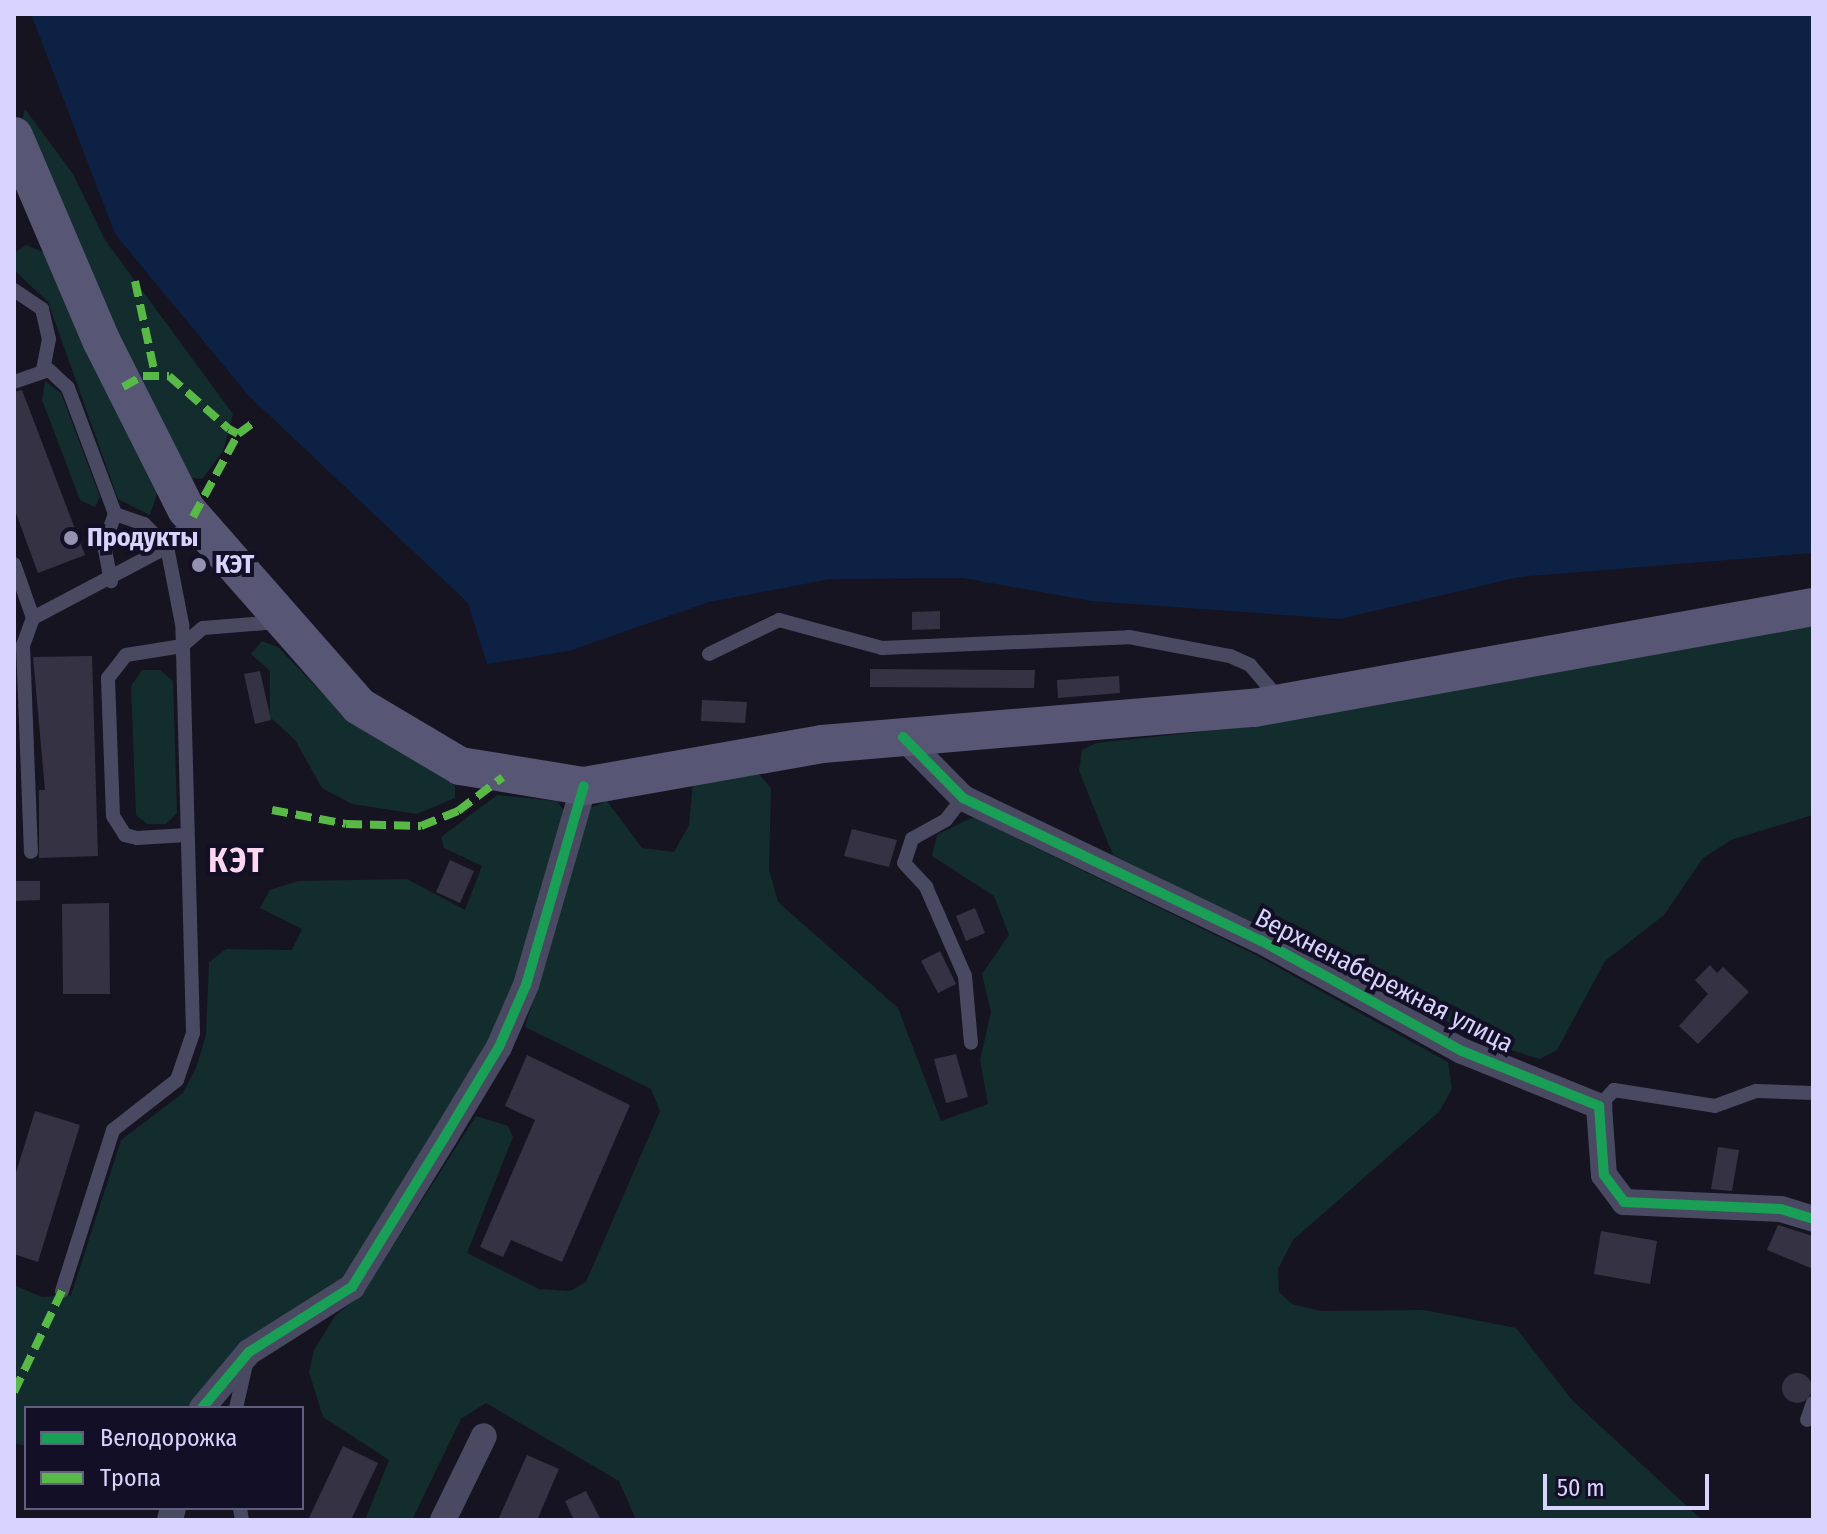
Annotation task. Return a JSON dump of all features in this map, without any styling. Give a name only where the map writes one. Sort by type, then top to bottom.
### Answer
[{"type":"main road","points":[[14,136],[102,342],[193,517],[279,622],[359,706],[421,749],[503,777],[584,786],[747,755],[903,737],[1283,704],[1813,607]]},
{"type":"street","name":"Верхненабережная улица","points":[[903,737],[963,798],[1260,940],[1462,1051],[1599,1106]]},
{"type":"street","points":[[204,1406],[249,1352],[352,1287],[492,1060],[543,935],[584,786]]},
{"type":"street","points":[[1599,1106],[1601,1165],[1624,1202],[1781,1209],[1813,1219]]},
{"type":"street","points":[[443,1520],[484,1436]]},
{"type":"lane","points":[[14,290],[42,309],[49,339],[43,371]]},
{"type":"lane","points":[[14,382],[43,371],[63,377],[115,514],[104,545],[111,581]]},
{"type":"lane","points":[[62,1291],[113,1130],[177,1080],[188,1056],[193,1033],[182,646],[167,547],[144,524],[115,514]]},
{"type":"lane","points":[[33,618],[111,581],[167,547],[193,517]]},
{"type":"lane","points":[[14,564],[33,618],[23,645],[31,852]]},
{"type":"lane","points":[[709,654],[779,620],[882,648],[1129,637],[1230,656],[1267,681],[1283,704]]},
{"type":"lane","points":[[187,835],[137,838],[125,835],[113,816],[108,678],[126,655],[182,646],[203,628],[279,622]]},
{"type":"lane","points":[[963,798],[946,820],[912,839],[904,863],[926,887],[965,976],[971,1043]]},
{"type":"lane","points":[[1599,1106],[1623,1089],[1715,1106],[1756,1091],[1813,1093]]},
{"type":"lane","points":[[236,1406],[249,1352]]},
{"type":"lane","points":[[1807,1420],[1813,1403]]},
{"type":"green space","points":[[25,109],[73,174],[105,240],[233,414],[223,451],[202,479],[191,478],[139,385],[22,120]]},
{"type":"green space","points":[[26,245],[43,252],[157,494],[150,515],[118,499],[48,302],[14,270],[14,253]]},
{"type":"green space","points":[[45,381],[61,393],[100,497],[95,507],[80,500],[42,400]]},
{"type":"green space","points":[[1813,626],[1813,815],[1731,840],[1703,858],[1664,915],[1605,961],[1557,1050],[1540,1059],[1494,1045],[1113,855],[1079,771],[1082,750],[1096,743],[1255,726]]},
{"type":"green space","points":[[262,641],[278,647],[348,720],[455,785],[455,798],[417,814],[352,804],[322,788],[295,740],[270,717],[270,671],[251,654]]},
{"type":"green space","points":[[142,670],[160,670],[173,681],[177,813],[166,824],[147,824],[136,815],[131,686]]},
{"type":"green space","points":[[758,773],[771,788],[769,870],[778,902],[898,1008],[941,1121],[988,1104],[980,1060],[991,1012],[982,974],[1009,935],[994,896],[932,856],[937,835],[973,817],[1256,955],[1448,1062],[1452,1089],[1439,1112],[1293,1240],[1278,1269],[1279,1292],[1292,1304],[1321,1311],[1424,1310],[1516,1328],[1572,1400],[1702,1520],[636,1520],[619,1481],[486,1403],[461,1419],[412,1520],[365,1520],[389,1460],[323,1417],[309,1372],[314,1350],[335,1316],[362,1294],[476,1116],[508,1126],[513,1137],[467,1253],[539,1289],[570,1291],[586,1282],[660,1111],[651,1089],[525,1027],[590,808],[607,801],[642,848],[674,852],[689,825],[693,781]]},
{"type":"green space","points":[[497,795],[557,801],[565,812],[514,980],[488,1041],[344,1279],[245,1340],[190,1406],[24,1406],[24,1445],[15,1443],[14,1285],[42,1297],[71,1295],[121,1140],[183,1093],[196,1068],[206,1035],[209,962],[226,949],[292,950],[302,929],[260,908],[270,890],[298,881],[407,879],[465,910],[482,866],[444,848],[441,837]]},
{"type":"water","points":[[31,14],[1813,14],[1813,553],[1519,577],[1340,619],[1091,601],[963,578],[831,579],[709,602],[569,651],[487,664],[468,603],[249,396],[115,234]]},
{"type":"building","points":[[22,390],[85,555],[38,573],[14,508],[14,392]]},
{"type":"building","points":[[940,611],[940,629],[912,630],[912,612]]},
{"type":"building","points":[[92,656],[98,856],[39,858],[39,790],[45,790],[33,657]]},
{"type":"building","points":[[870,669],[1035,670],[1034,688],[870,687]]},
{"type":"building","points":[[260,671],[271,720],[255,724],[244,674]]},
{"type":"building","points":[[1119,676],[1120,693],[1058,698],[1057,680]]},
{"type":"building","points":[[702,700],[747,702],[745,723],[701,721]]},
{"type":"building","points":[[852,829],[897,840],[889,867],[844,856]]},
{"type":"building","points":[[450,860],[474,871],[460,903],[436,892]]},
{"type":"building","points":[[14,881],[40,881],[40,900],[14,901]]},
{"type":"building","points":[[109,903],[110,994],[63,994],[62,904]]},
{"type":"building","points":[[975,908],[985,933],[966,941],[956,916]]},
{"type":"building","points":[[940,951],[956,984],[938,993],[921,961]]},
{"type":"building","points":[[1710,965],[1717,973],[1723,967],[1749,992],[1698,1044],[1679,1026],[1708,994],[1695,980]]},
{"type":"building","points":[[956,1054],[968,1097],[946,1103],[934,1059]]},
{"type":"building","points":[[527,1055],[630,1105],[562,1262],[511,1240],[503,1257],[480,1247],[535,1120],[505,1106]]},
{"type":"building","points":[[35,1111],[80,1125],[38,1262],[14,1254],[14,1179]]},
{"type":"building","points":[[1718,1147],[1739,1150],[1732,1191],[1711,1189]]},
{"type":"building","points":[[1778,1225],[1813,1236],[1813,1269],[1767,1250]]},
{"type":"building","points":[[1601,1231],[1657,1241],[1650,1284],[1594,1274]]},
{"type":"building","points":[[1797,1373],[1803,1374],[1811,1382],[1811,1394],[1803,1402],[1797,1403],[1791,1402],[1783,1394],[1782,1388],[1783,1382],[1791,1374]]},
{"type":"building","points":[[343,1446],[378,1463],[351,1520],[308,1520]]},
{"type":"building","points":[[527,1455],[559,1469],[537,1520],[498,1520]]},
{"type":"building","points":[[586,1491],[601,1520],[574,1520],[565,1501]]},
{"type":"marked path","points":[[135,281],[155,374]]},
{"type":"marked path","points":[[123,387],[143,376],[169,376],[229,429],[238,434],[252,424]]},
{"type":"marked path","points":[[193,517],[238,434]]},
{"type":"marked path","points":[[272,810],[346,824],[421,826],[458,811],[503,777]]},
{"type":"marked path","points":[[14,1392],[62,1291]]},
{"type":"cycle path","points":[[903,737],[963,798],[1260,940],[1462,1051],[1599,1106],[1604,1175],[1624,1202],[1781,1209],[1813,1219]]},
{"type":"cycle path","points":[[204,1406],[249,1352],[352,1287],[444,1138],[499,1047],[526,985],[584,786]]},
{"type":"place","name":"Продукты","points":[[71,538]]},
{"type":"place","name":"КЭТ","points":[[199,565]]},
{"type":"district","name":"КЭТ","points":[[237,861]]}]
